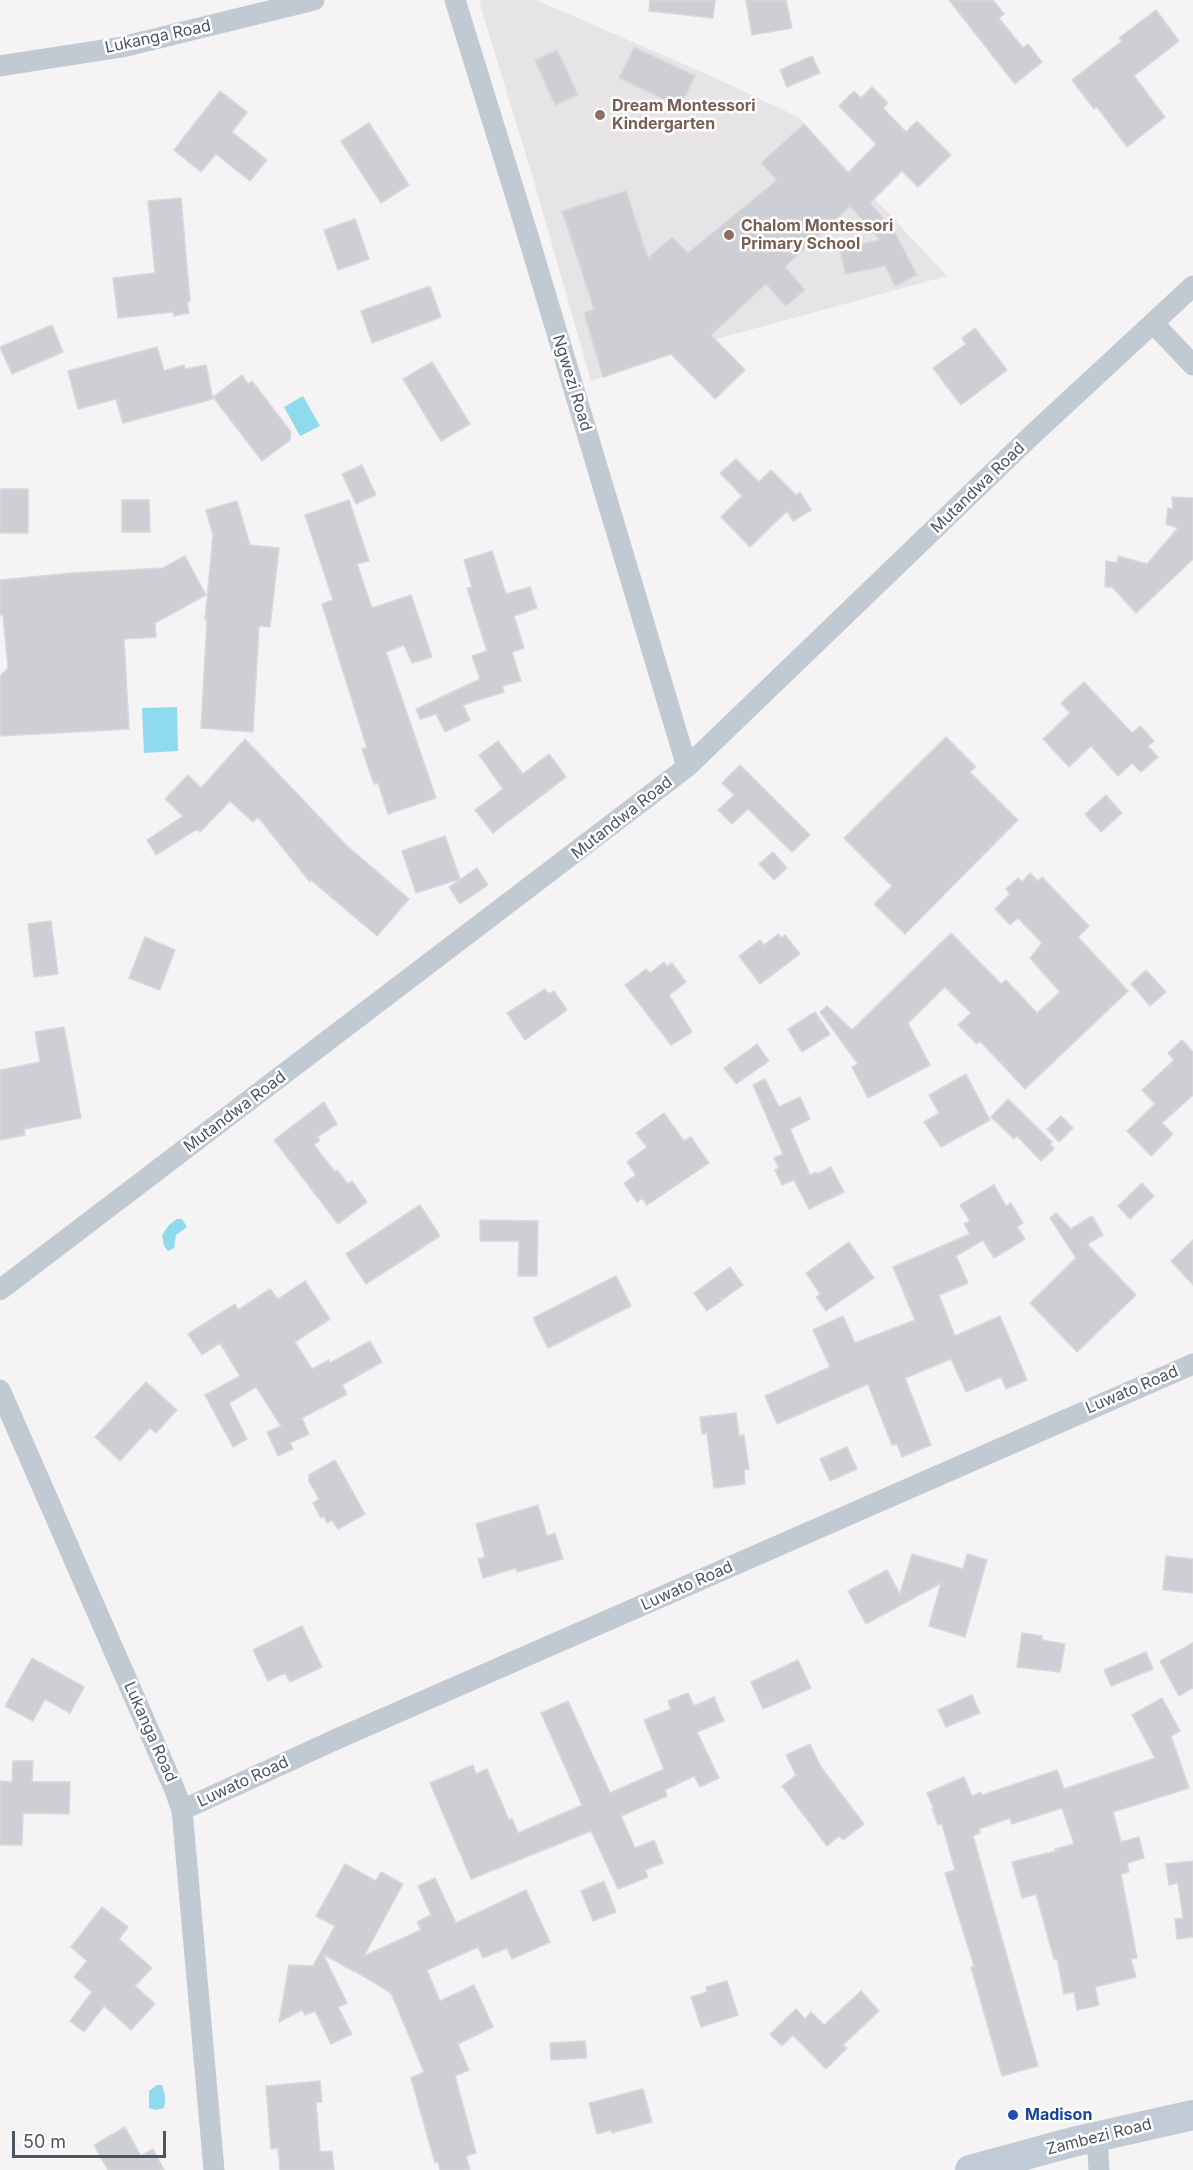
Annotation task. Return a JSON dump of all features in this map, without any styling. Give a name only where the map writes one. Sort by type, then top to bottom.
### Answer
[{"type":"main road","name":"Zambezi Road","points":[[970,2170],[1097,2136],[1193,2115]]},
{"type":"street","name":"Lukanga Road","points":[[0,66],[149,41],[314,0]]},
{"type":"street","name":"Ngwezi Road","points":[[455,0],[529,237],[687,767]]},
{"type":"street","name":"Mutandwa Road","points":[[0,1290],[576,854],[687,767],[1031,436],[1193,286]]},
{"type":"street","points":[[1153,323],[1193,365]]},
{"type":"street","name":"Luwato Road","points":[[182,1810],[339,1738],[1193,1364]]},
{"type":"street","name":"Lukanga Road","points":[[0,1390],[182,1810],[214,2170]]},
{"type":"street","points":[[1097,2136],[1099,2170]]},
{"type":"shaded area","name":"Chalom Montessori Primary School","points":[[481,0],[536,0],[711,76],[798,117],[947,276],[702,343],[591,381],[480,4]]},
{"type":"water","points":[[303,396],[320,426],[300,436],[284,407]]},
{"type":"water","points":[[177,707],[178,751],[144,753],[142,708]]},
{"type":"water","points":[[177,1219],[182,1219],[187,1227],[176,1235],[174,1248],[168,1251],[164,1246],[162,1235]]},
{"type":"water","points":[[157,2085],[162,2085],[165,2102],[164,2108],[156,2110],[149,2108],[149,2091]]},
{"type":"building","points":[[650,0],[715,0],[713,18],[649,11]]},
{"type":"building","points":[[746,0],[786,0],[792,28],[752,35]]},
{"type":"building","points":[[949,0],[993,0],[1004,14],[999,18],[1023,48],[1028,44],[1042,62],[1015,84]]},
{"type":"building","points":[[1156,10],[1179,41],[1134,76],[1165,117],[1127,147],[1097,107],[1094,109],[1072,80],[1122,41],[1119,38]]},
{"type":"building","points":[[634,47],[695,76],[680,107],[619,78]]},
{"type":"building","points":[[557,50],[578,95],[555,105],[535,60]]},
{"type":"building","points":[[812,56],[820,73],[787,87],[780,70]]},
{"type":"building","points":[[872,87],[888,103],[883,108],[906,132],[917,121],[951,155],[918,187],[902,171],[870,203],[893,229],[917,275],[895,286],[885,266],[845,274],[840,248],[880,240],[850,206],[785,267],[805,290],[786,306],[766,284],[711,335],[745,370],[715,399],[671,354],[603,377],[584,313],[594,309],[562,211],[626,191],[648,258],[672,237],[688,253],[777,180],[761,163],[804,124],[848,173],[876,144],[839,106],[854,91],[861,98]]},
{"type":"building","points":[[220,91],[247,112],[232,132],[267,160],[250,181],[216,154],[201,172],[174,150]]},
{"type":"building","points":[[369,123],[409,185],[381,203],[341,141]]},
{"type":"building","points":[[181,198],[190,301],[187,302],[189,313],[174,316],[173,312],[118,318],[113,278],[155,273],[148,201]]},
{"type":"building","points":[[355,219],[369,259],[338,270],[324,230]]},
{"type":"building","points":[[430,286],[441,317],[372,343],[361,311]]},
{"type":"building","points":[[52,325],[63,352],[12,374],[0,347]]},
{"type":"building","points":[[975,328],[1007,370],[961,405],[933,368],[966,344],[962,338]]},
{"type":"building","points":[[157,347],[164,371],[184,365],[185,369],[206,365],[213,399],[123,423],[116,399],[78,409],[68,371]]},
{"type":"building","points":[[432,362],[470,424],[441,441],[403,379]]},
{"type":"building","points":[[242,375],[248,384],[252,381],[291,432],[290,440],[262,461],[213,397]]},
{"type":"building","points":[[736,459],[759,482],[771,470],[796,495],[800,492],[811,510],[793,521],[787,511],[750,547],[721,517],[742,496],[720,473]]},
{"type":"building","points":[[362,465],[376,495],[356,504],[342,474]]},
{"type":"building","points":[[0,489],[28,489],[28,533],[0,533]]},
{"type":"building","points":[[1172,497],[1193,498],[1193,559],[1136,613],[1112,587],[1105,587],[1106,561],[1117,563],[1118,556],[1147,564],[1178,528],[1166,524],[1168,508],[1173,509]]},
{"type":"building","points":[[122,500],[149,500],[150,532],[122,532]]},
{"type":"building","points":[[349,500],[369,561],[357,564],[372,608],[411,595],[432,657],[412,663],[404,645],[386,652],[436,798],[388,814],[378,783],[374,784],[362,749],[367,748],[322,604],[333,600],[305,515]]},
{"type":"building","points":[[237,501],[250,545],[279,548],[270,627],[259,626],[253,732],[201,728],[207,620],[205,620],[213,535],[206,510]]},
{"type":"building","points":[[492,551],[506,594],[530,587],[537,608],[514,616],[524,648],[512,652],[521,681],[502,686],[504,692],[463,705],[470,720],[445,732],[436,714],[420,719],[416,709],[480,679],[472,656],[487,651],[467,588],[472,587],[464,560]]},
{"type":"building","points":[[185,556],[206,595],[155,623],[156,637],[124,639],[129,729],[0,736],[0,676],[8,668],[3,615],[0,615],[0,580],[163,568]]},
{"type":"building","points":[[1084,682],[1132,733],[1140,726],[1154,741],[1148,746],[1158,757],[1141,772],[1132,763],[1118,776],[1091,746],[1069,767],[1043,739],[1070,713],[1061,703]]},
{"type":"building","points":[[946,737],[976,767],[970,772],[1018,820],[905,934],[874,904],[892,886],[844,838]]},
{"type":"building","points":[[245,739],[347,846],[409,899],[377,936],[311,880],[310,882],[258,817],[253,822],[230,801],[200,832],[197,829],[156,855],[147,840],[183,816],[165,799],[188,775],[201,788]]},
{"type":"building","points":[[498,741],[523,774],[549,754],[566,777],[493,833],[475,810],[503,789],[479,755]]},
{"type":"building","points":[[740,765],[810,835],[792,852],[748,809],[732,824],[718,810],[734,795],[722,783]]},
{"type":"building","points":[[1106,795],[1122,813],[1101,832],[1085,814]]},
{"type":"building","points":[[445,836],[460,879],[416,893],[402,851]]},
{"type":"building","points":[[773,852],[787,868],[774,880],[759,864]]},
{"type":"building","points":[[477,868],[488,885],[460,904],[449,887]]},
{"type":"building","points":[[1030,873],[1038,881],[1042,877],[1089,926],[1078,937],[1128,991],[1025,1089],[980,1041],[977,1044],[958,1025],[971,1013],[945,987],[908,1023],[930,1065],[868,1098],[852,1067],[858,1064],[820,1012],[827,1006],[852,1030],[951,933],[1001,984],[1006,980],[1037,1013],[1060,992],[1030,958],[1042,943],[1018,918],[1010,925],[995,909],[1010,894],[1006,889],[1018,878],[1022,882]]},
{"type":"building","points":[[51,921],[58,974],[34,977],[28,924]]},
{"type":"building","points":[[778,934],[781,938],[785,935],[800,954],[760,984],[739,956],[760,940],[764,945]]},
{"type":"building","points":[[145,937],[175,950],[160,990],[129,978]]},
{"type":"building","points":[[664,962],[667,966],[672,963],[686,982],[669,995],[692,1032],[671,1045],[625,985],[646,969],[650,973]]},
{"type":"building","points":[[1146,970],[1166,992],[1150,1006],[1131,984]]},
{"type":"building","points":[[545,989],[549,994],[554,991],[567,1010],[525,1040],[507,1013]]},
{"type":"building","points":[[815,1012],[830,1034],[802,1052],[788,1029]]},
{"type":"building","points":[[64,1027],[81,1118],[24,1129],[25,1135],[0,1140],[0,1070],[40,1062],[35,1032]]},
{"type":"building","points":[[1182,1040],[1193,1052],[1193,1095],[1162,1123],[1173,1134],[1151,1156],[1127,1131],[1155,1104],[1142,1090],[1174,1060],[1168,1053]]},
{"type":"building","points":[[757,1044],[769,1061],[736,1084],[724,1068]]},
{"type":"building","points":[[966,1074],[990,1120],[941,1147],[924,1122],[939,1113],[929,1095]]},
{"type":"building","points":[[765,1079],[779,1107],[800,1097],[810,1119],[790,1129],[810,1175],[831,1167],[844,1192],[809,1209],[794,1180],[782,1185],[775,1170],[779,1168],[774,1158],[783,1154],[753,1085]]},
{"type":"building","points":[[1008,1099],[1052,1142],[1050,1144],[1054,1149],[1041,1161],[1017,1136],[1014,1139],[991,1117]]},
{"type":"building","points":[[324,1102],[337,1124],[317,1137],[320,1140],[314,1145],[335,1172],[337,1170],[348,1184],[352,1181],[367,1202],[338,1224],[274,1140]]},
{"type":"building","points":[[664,1113],[684,1141],[691,1137],[709,1163],[647,1205],[642,1198],[637,1202],[624,1183],[636,1175],[627,1162],[647,1147],[636,1133]]},
{"type":"building","points":[[1061,1116],[1073,1128],[1059,1142],[1047,1129]]},
{"type":"building","points":[[1142,1183],[1154,1196],[1130,1219],[1118,1206]]},
{"type":"building","points":[[994,1185],[1006,1206],[1011,1203],[1023,1223],[1017,1227],[1025,1239],[994,1258],[983,1240],[956,1256],[968,1283],[939,1295],[955,1336],[1000,1316],[1027,1380],[1006,1389],[1001,1377],[966,1392],[951,1359],[905,1378],[931,1445],[902,1457],[897,1444],[892,1445],[868,1384],[777,1424],[765,1396],[830,1367],[813,1330],[843,1316],[855,1343],[915,1320],[893,1267],[970,1234],[964,1224],[970,1221],[960,1205]]},
{"type":"building","points":[[420,1205],[440,1236],[366,1284],[346,1254]]},
{"type":"building","points":[[1056,1213],[1071,1229],[1092,1216],[1103,1235],[1087,1244],[1136,1295],[1077,1352],[1030,1303],[1076,1258],[1050,1218]]},
{"type":"building","points":[[480,1220],[538,1221],[537,1276],[518,1276],[519,1241],[480,1241]]},
{"type":"building","points":[[1193,1240],[1193,1285],[1171,1261]]},
{"type":"building","points":[[849,1242],[874,1278],[826,1311],[816,1297],[820,1294],[806,1273]]},
{"type":"building","points":[[730,1267],[743,1285],[722,1300],[720,1297],[721,1301],[707,1311],[694,1293]]},
{"type":"building","points":[[616,1276],[631,1306],[548,1348],[533,1318]]},
{"type":"building","points":[[305,1281],[330,1319],[295,1342],[312,1369],[329,1360],[330,1363],[370,1341],[382,1362],[342,1385],[347,1394],[302,1418],[309,1434],[290,1443],[293,1449],[278,1456],[267,1432],[281,1426],[256,1387],[229,1403],[247,1439],[233,1447],[205,1395],[240,1376],[220,1343],[202,1355],[188,1334],[235,1304],[238,1310],[270,1289],[278,1299]]},
{"type":"building","points":[[146,1382],[177,1410],[156,1433],[150,1428],[120,1461],[95,1437]]},
{"type":"building","points":[[736,1413],[739,1436],[744,1435],[749,1469],[744,1470],[745,1484],[714,1488],[707,1433],[702,1434],[700,1417]]},
{"type":"building","points":[[847,1447],[857,1469],[830,1481],[820,1459]]},
{"type":"building","points":[[335,1460],[365,1514],[338,1529],[332,1520],[327,1523],[324,1516],[321,1518],[313,1503],[319,1499],[309,1481],[309,1475]]},
{"type":"building","points":[[538,1505],[547,1536],[555,1533],[563,1559],[517,1572],[516,1568],[483,1578],[478,1559],[485,1557],[476,1524]]},
{"type":"building","points":[[912,1554],[963,1569],[967,1554],[987,1560],[965,1637],[929,1626],[941,1583],[866,1624],[848,1591],[887,1570],[900,1594]]},
{"type":"building","points":[[1166,1556],[1193,1559],[1193,1593],[1163,1590]]},
{"type":"building","points":[[302,1626],[322,1667],[290,1682],[285,1673],[268,1681],[253,1650]]},
{"type":"building","points":[[1022,1633],[1042,1636],[1042,1640],[1065,1644],[1060,1672],[1017,1667]]},
{"type":"building","points":[[1193,1643],[1193,1688],[1179,1696],[1160,1661]]},
{"type":"building","points":[[1146,1652],[1153,1669],[1111,1686],[1104,1670]]},
{"type":"building","points":[[32,1658],[84,1687],[70,1713],[45,1699],[33,1721],[5,1706]]},
{"type":"building","points":[[798,1660],[811,1688],[763,1709],[751,1682]]},
{"type":"building","points":[[688,1693],[694,1706],[714,1697],[724,1721],[697,1732],[719,1778],[700,1787],[694,1776],[665,1790],[667,1796],[621,1816],[635,1848],[654,1840],[663,1863],[645,1870],[648,1877],[618,1889],[591,1831],[471,1879],[430,1783],[473,1765],[476,1774],[487,1769],[509,1820],[512,1818],[518,1833],[582,1805],[541,1713],[568,1701],[610,1793],[664,1769],[644,1720],[671,1709],[668,1701]]},
{"type":"building","points":[[972,1695],[980,1713],[946,1727],[938,1710]]},
{"type":"building","points":[[1162,1698],[1180,1731],[1171,1736],[1189,1788],[1113,1812],[1121,1842],[1139,1837],[1144,1858],[1127,1863],[1129,1872],[1121,1874],[1137,1958],[1131,1959],[1136,1977],[1095,1987],[1099,2005],[1077,2010],[1074,1992],[1064,1994],[1057,1959],[1054,1959],[1036,1894],[1022,1898],[1012,1862],[1074,1844],[1062,1808],[1012,1824],[1010,1818],[979,1829],[980,1833],[973,1836],[1038,2066],[1002,2076],[971,1967],[974,1966],[945,1873],[955,1870],[942,1824],[938,1825],[927,1793],[964,1777],[972,1796],[981,1792],[982,1795],[1057,1770],[1064,1789],[1155,1758],[1132,1715]]},
{"type":"building","points":[[810,1744],[821,1767],[864,1824],[843,1840],[839,1836],[827,1846],[782,1786],[796,1775],[786,1755]]},
{"type":"building","points":[[13,1761],[33,1761],[32,1782],[70,1782],[69,1814],[23,1813],[22,1845],[0,1845],[0,1781],[12,1782]]},
{"type":"building","points":[[1193,1861],[1193,1937],[1177,1939],[1175,1919],[1183,1918],[1178,1883],[1169,1885],[1166,1864]]},
{"type":"building","points":[[345,1864],[376,1881],[381,1872],[403,1884],[364,1956],[421,1930],[417,1922],[431,1915],[418,1886],[435,1878],[456,1923],[526,1890],[550,1942],[512,1959],[507,1948],[483,1958],[478,1947],[427,1970],[440,2001],[474,1985],[493,2027],[458,2044],[469,2070],[455,2076],[476,2153],[466,2156],[470,2170],[440,2170],[438,2162],[435,2163],[411,2078],[424,2072],[391,1993],[323,1954],[347,2003],[338,2007],[352,2034],[331,2044],[315,2011],[305,2015],[302,2010],[279,2022],[289,1965],[313,1966],[335,1926],[316,1916]]},
{"type":"building","points":[[604,1881],[616,1912],[593,1921],[581,1891]]},
{"type":"building","points":[[102,1907],[128,1927],[119,1939],[152,1968],[135,1986],[155,2004],[131,2030],[104,2006],[84,2032],[70,2021],[92,1992],[74,1977],[87,1961],[71,1947]]},
{"type":"building","points":[[727,1981],[738,2015],[701,2027],[691,1997],[707,1992],[706,1987]]},
{"type":"building","points":[[861,1991],[879,2011],[843,2045],[847,2048],[826,2069],[793,2035],[782,2046],[770,2034],[796,2009],[805,2019],[811,2012],[824,2025]]},
{"type":"building","points":[[585,2041],[587,2058],[551,2060],[550,2043]]},
{"type":"building","points":[[320,2081],[322,2102],[316,2102],[320,2152],[332,2151],[334,2170],[280,2170],[278,2148],[271,2149],[266,2086]]},
{"type":"building","points":[[643,2089],[652,2122],[612,2133],[611,2130],[597,2134],[589,2103]]},
{"type":"building","points":[[125,2127],[141,2156],[153,2149],[164,2170],[108,2170],[94,2145]]},
{"type":"place","name":"Dream Montessori Kindergarten","points":[[600,115]]},
{"type":"place","name":"Chalom Montessori Primary School","points":[[729,235]]},
{"type":"place","name":"Madison","points":[[1013,2115]]}]
